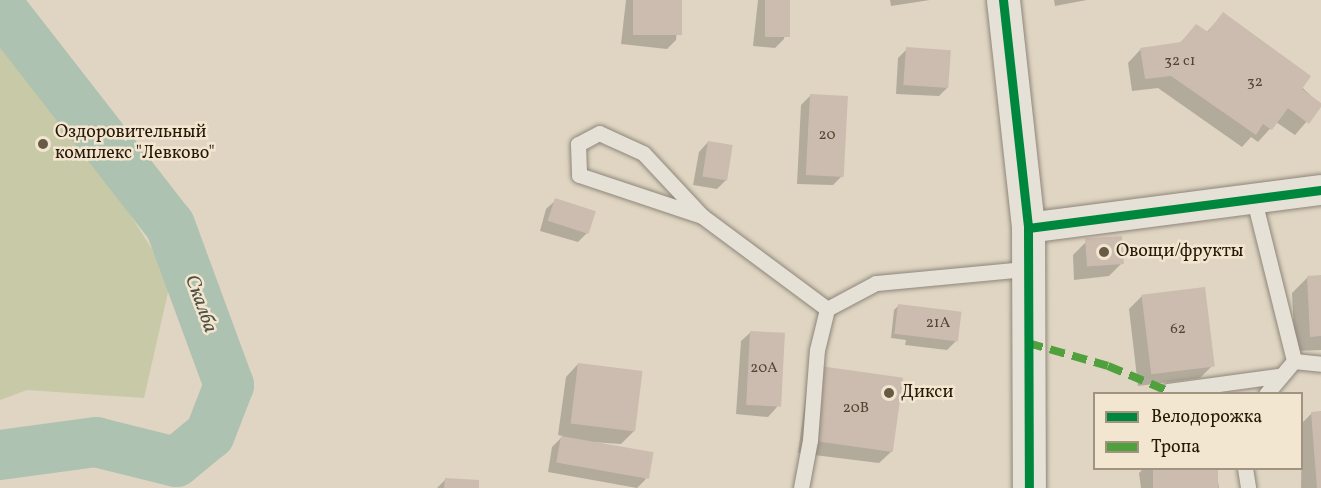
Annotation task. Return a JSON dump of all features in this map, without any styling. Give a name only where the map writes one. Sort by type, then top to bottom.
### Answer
[{"type":"street","points":[[1003,0],[1028,228],[1025,269],[1029,488]]},
{"type":"street","points":[[1028,228],[1321,190]]},
{"type":"lane","points":[[702,216],[579,175],[578,144],[599,132],[643,153],[702,216],[827,309]]},
{"type":"lane","points":[[1254,200],[1294,361]]},
{"type":"lane","points":[[801,488],[810,440],[818,350],[827,309],[876,283],[1025,269]]},
{"type":"lane","points":[[1267,392],[1278,376],[1294,361],[1321,364]]},
{"type":"lane","points":[[1168,391],[1278,376]]},
{"type":"lane","points":[[1245,470],[1248,488]]},
{"type":"green space","name":"Оздоровительный комплекс \"Левково\"","points":[[0,10],[171,279],[144,398],[27,390],[0,400]]},
{"type":"building","points":[[633,0],[682,0],[682,35],[633,35]]},
{"type":"building","points":[[765,0],[790,0],[790,37],[765,37]]},
{"type":"building","points":[[1223,12],[1311,76],[1302,89],[1321,103],[1321,107],[1309,124],[1288,108],[1272,130],[1263,124],[1256,135],[1171,76],[1145,79],[1140,48],[1181,42],[1196,24],[1208,32]]},
{"type":"building","points":[[906,47],[951,50],[948,88],[903,85]]},
{"type":"building","points":[[810,94],[848,96],[844,177],[806,175]]},
{"type":"building","points":[[708,141],[733,145],[727,180],[702,177]]},
{"type":"building","points":[[555,198],[596,211],[588,234],[548,221]]},
{"type":"building","name":"Овощи/фрукты","points":[[1122,236],[1124,264],[1087,267],[1085,239]]},
{"type":"building","points":[[1321,275],[1321,336],[1310,337],[1307,276]]},
{"type":"building","points":[[1205,287],[1215,366],[1151,374],[1141,295]]},
{"type":"building","points":[[898,304],[962,312],[958,342],[894,334]]},
{"type":"building","points":[[750,331],[785,333],[781,407],[746,405]]},
{"type":"building","points":[[578,363],[643,371],[635,431],[571,424]]},
{"type":"building","points":[[820,366],[903,378],[893,452],[810,440]]},
{"type":"building","points":[[1321,411],[1321,488],[1317,488],[1311,412]]},
{"type":"building","points":[[561,436],[654,452],[649,479],[556,463]]},
{"type":"building","points":[[1153,470],[1218,470],[1218,488],[1153,488]]},
{"type":"building","points":[[445,478],[479,480],[479,488],[444,488]]},
{"type":"waterway","name":"Скалба","points":[[0,7],[170,225],[229,385],[210,434],[176,462],[96,442],[0,455]]},
{"type":"marked path","points":[[1028,343],[1108,366],[1168,391]]},
{"type":"cycle path","points":[[1003,0],[1028,228],[1029,488]]},
{"type":"cycle path","points":[[1028,228],[1321,190]]},
{"type":"place","name":"Оздоровительный комплекс \"Левково\"","points":[[43,144]]},
{"type":"place","name":"Овощи/фрукты","points":[[1104,252]]},
{"type":"place","name":"Дикси","points":[[889,393]]}]
